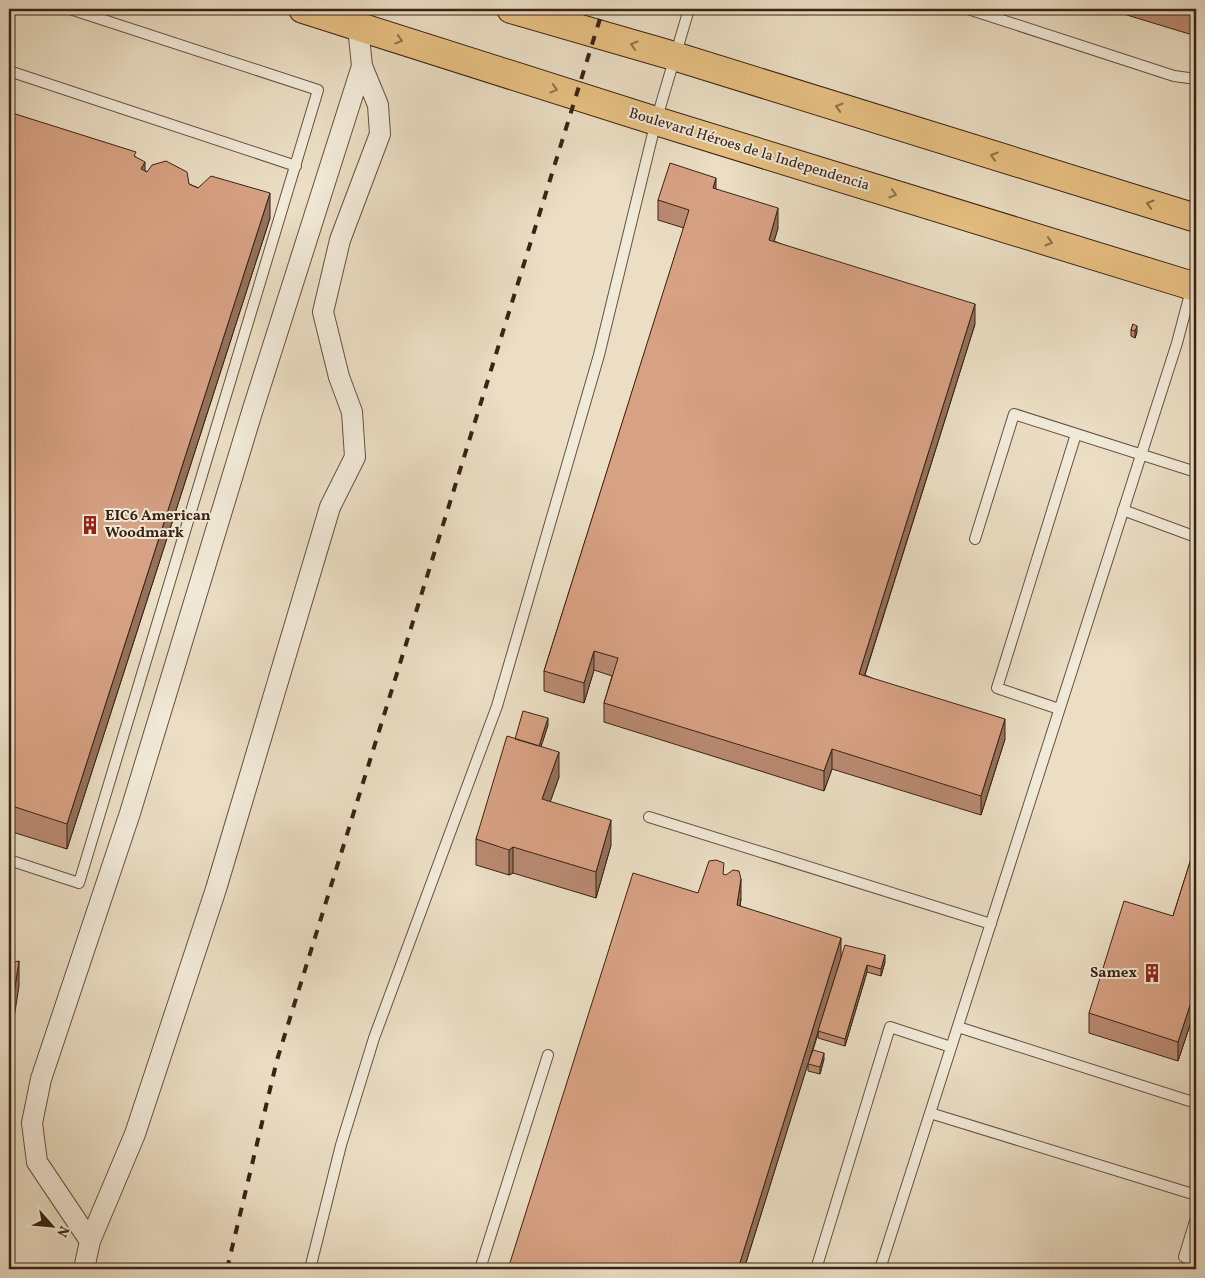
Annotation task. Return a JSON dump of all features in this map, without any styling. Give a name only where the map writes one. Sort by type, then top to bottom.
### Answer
[{"type":"main road","name":"Boulevard Héroes de la Independencia","points":[[303,9],[656,121],[1195,281]]},
{"type":"main road","points":[[511,9],[674,56],[1196,218]]},
{"type":"street","points":[[84,1269],[90,1241],[135,1134],[216,889],[330,506],[354,457],[352,412],[340,377],[323,312],[340,240],[380,134],[378,105],[362,66],[358,27]]},
{"type":"street","points":[[90,1241],[37,1162],[32,1123],[41,1078],[130,813],[249,422],[362,66]]},
{"type":"lane","points":[[9,860],[79,883],[318,90],[70,9]]},
{"type":"lane","points":[[310,1269],[341,1145],[374,1038],[497,706],[599,355],[656,121],[689,9]]},
{"type":"lane","points":[[968,9],[1174,76],[1196,79]]},
{"type":"lane","points":[[9,71],[296,166]]},
{"type":"lane","points":[[880,1269],[1177,343],[1195,281]]},
{"type":"lane","points":[[975,539],[1014,414],[1196,472]]},
{"type":"lane","points":[[1059,709],[997,688],[1076,434]]},
{"type":"lane","points":[[1123,510],[1196,537]]},
{"type":"lane","points":[[649,817],[991,924]]},
{"type":"lane","points":[[816,1269],[890,1027],[951,1047]]},
{"type":"lane","points":[[958,1028],[1196,1103]]},
{"type":"lane","points":[[480,1269],[548,1055]]},
{"type":"lane","points":[[930,1113],[1196,1195]]},
{"type":"lane","points":[[1196,1218],[1184,1257],[1196,1260]]},
{"type":"building","name":"EIC6 American Woodmark","points":[[9,112],[136,152],[134,156],[145,162],[141,169],[147,172],[152,165],[166,161],[187,172],[189,184],[198,188],[211,176],[270,193],[67,824],[9,805]]},
{"type":"building","points":[[670,163],[716,178],[713,188],[778,208],[769,240],[975,304],[859,674],[1005,719],[981,796],[832,749],[824,771],[604,703],[618,658],[594,651],[584,683],[544,671],[689,210],[658,200]]},
{"type":"building","points":[[1133,324],[1137,326],[1135,331],[1131,330]]},
{"type":"building","points":[[523,711],[548,718],[539,746],[515,739]]},
{"type":"building","points":[[507,736],[559,752],[542,799],[611,820],[596,872],[513,847],[509,850],[476,839]]},
{"type":"building","name":"Samex","points":[[1196,843],[1196,991],[1178,1042],[1089,1013],[1124,901],[1173,916]]},
{"type":"building","points":[[716,860],[724,863],[723,874],[726,875],[733,870],[739,871],[741,879],[737,905],[841,938],[738,1269],[508,1269],[633,873],[698,893],[709,861]]},
{"type":"building","points":[[845,945],[885,955],[881,969],[867,965],[845,1039],[818,1031]]},
{"type":"building","points":[[19,961],[9,1025],[9,963]]},
{"type":"building","points":[[813,1050],[824,1053],[820,1067],[808,1064]]},
{"type":"railway","points":[[227,1269],[277,1060],[603,9]]},
{"type":"place","name":"EIC6 American Woodmark","points":[[90,525]]},
{"type":"place","name":"Samex","points":[[1152,973]]}]
